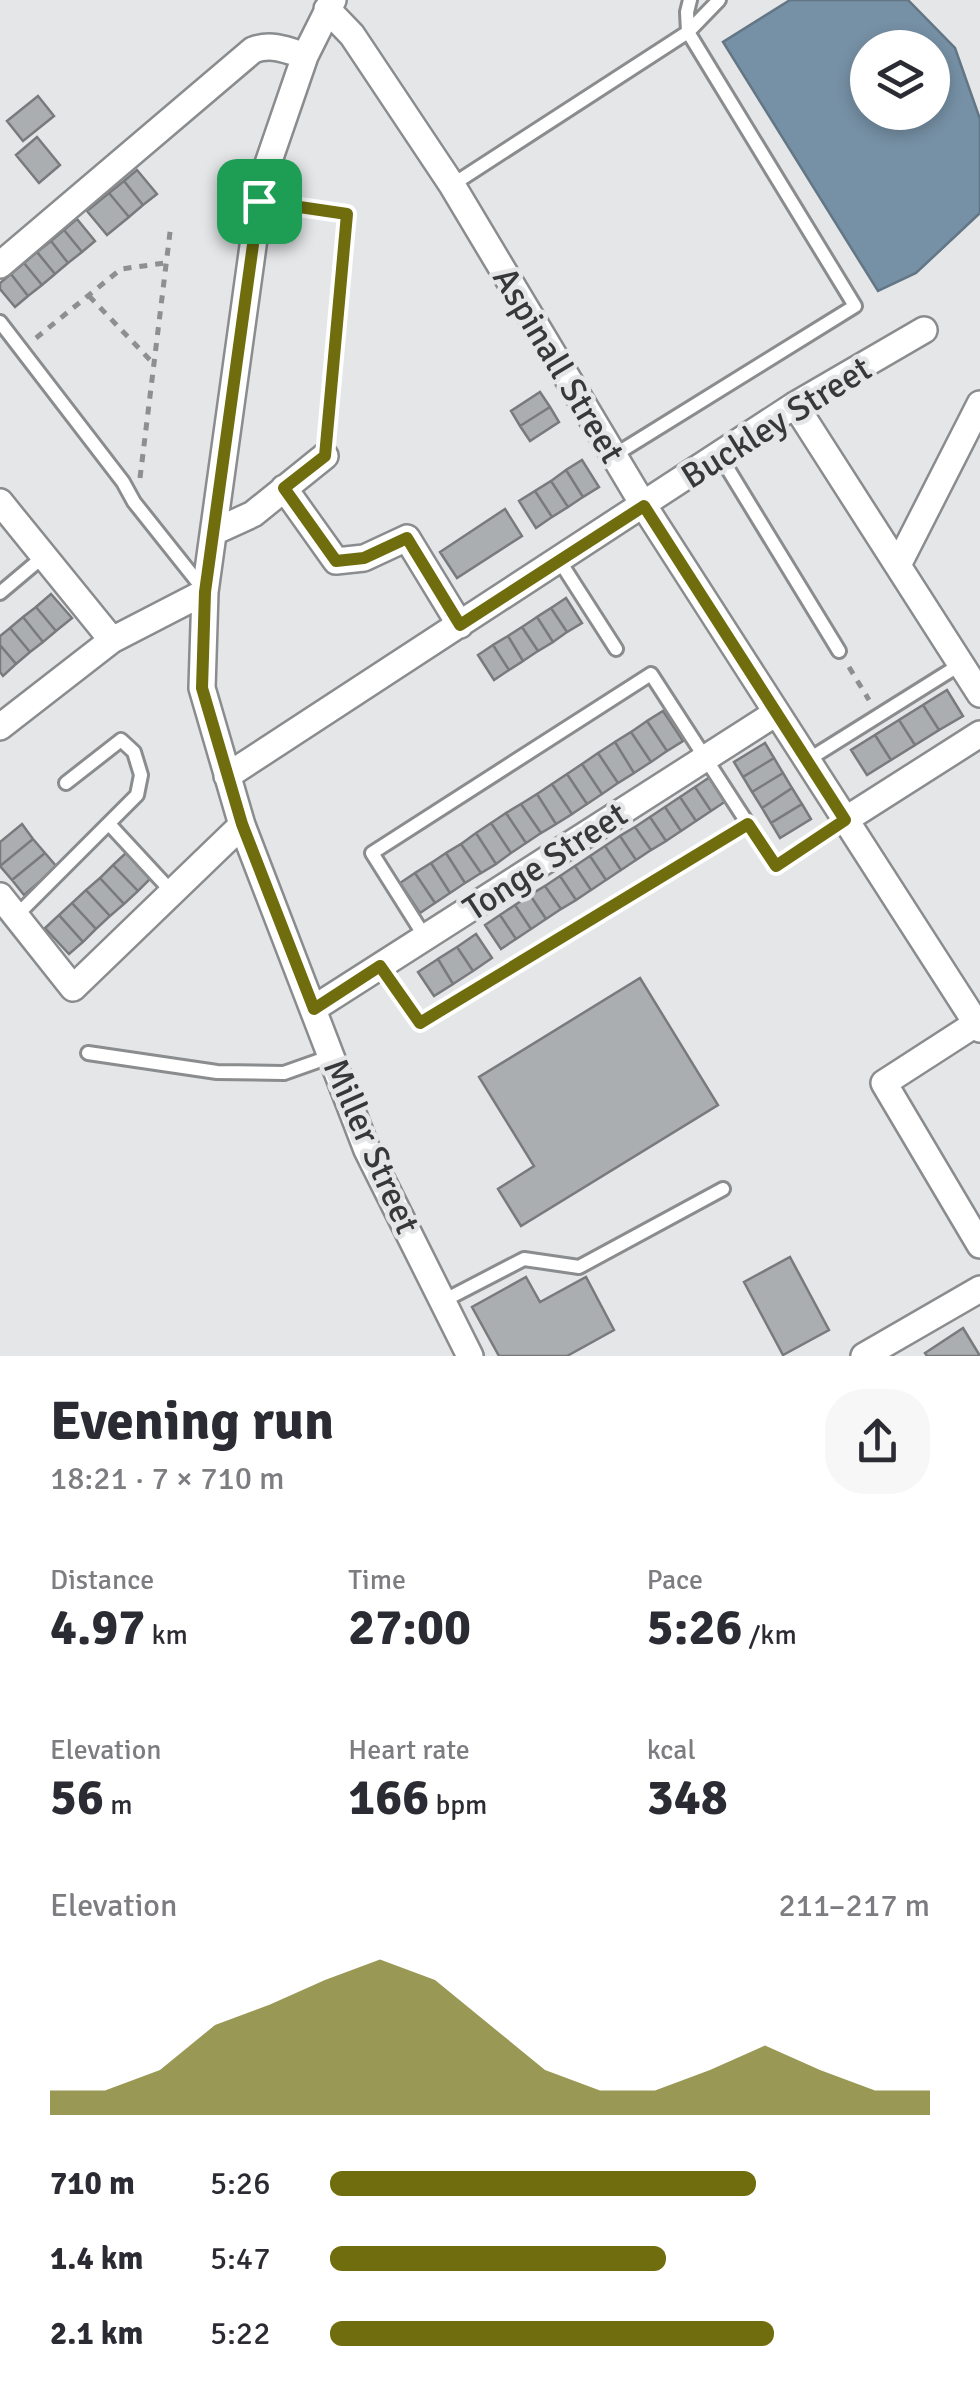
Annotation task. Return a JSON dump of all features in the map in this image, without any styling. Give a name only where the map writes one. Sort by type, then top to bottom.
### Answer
[{"type":"street","name":"Miller Street","points":[[330,5],[305,56],[262,181],[205,592],[202,688],[242,824],[367,1150],[470,1356]]},
{"type":"street","name":"Aspinall Street","points":[[330,5],[452,185],[644,506],[979,1024]]},
{"type":"street","points":[[0,265],[253,50],[265,46],[305,56]]},
{"type":"street","name":"Buckley Street","points":[[227,776],[795,405],[924,330]]},
{"type":"street","points":[[898,565],[980,404]]},
{"type":"street","points":[[795,405],[980,694]]},
{"type":"street","points":[[214,532],[253,514],[325,456]]},
{"type":"street","points":[[284,488],[336,561],[364,558],[407,538],[460,625]]},
{"type":"street","points":[[0,502],[112,640]]},
{"type":"street","points":[[0,726],[112,640],[205,592]]},
{"type":"street","name":"Tonge Street","points":[[314,1009],[776,713]]},
{"type":"street","points":[[845,820],[980,734]]},
{"type":"street","points":[[8,906],[72,988],[242,824]]},
{"type":"street","points":[[979,1024],[884,1083],[980,1245]]},
{"type":"street","points":[[864,1356],[980,1289]]},
{"type":"lane","points":[[613,456],[856,306],[688,32],[690,0]]},
{"type":"lane","points":[[452,185],[688,32],[719,0]]},
{"type":"lane","points":[[259,201],[347,214],[325,456]]},
{"type":"lane","points":[[0,322],[205,592]]},
{"type":"lane","points":[[720,456],[840,652]]},
{"type":"lane","points":[[0,592],[44,556]]},
{"type":"lane","points":[[560,560],[616,648]]},
{"type":"lane","points":[[806,761],[962,664]]},
{"type":"lane","points":[[425,937],[372,852],[651,674],[776,866],[845,820]]},
{"type":"lane","points":[[8,906],[110,825],[137,796],[142,784],[134,752],[121,740],[66,783]]},
{"type":"lane","points":[[380,966],[420,1023],[748,824]]},
{"type":"lane","points":[[110,825],[172,892]]},
{"type":"lane","points":[[88,1053],[217,1072],[284,1074],[332,1056]]},
{"type":"lane","points":[[442,1301],[524,1259],[578,1268],[723,1189]]},
{"type":"path","points":[[128,491],[142,476],[170,224]]},
{"type":"path","points":[[22,349],[122,269],[165,263]]},
{"type":"path","points":[[89,296],[153,363]]},
{"type":"path","points":[[840,652],[878,716]]},
{"type":"water","points":[[790,0],[908,0],[937,30],[850,30],[850,130],[950,130],[950,43],[980,119],[980,213],[916,273],[878,291],[723,42]]},
{"type":"building","points":[[38,96],[54,116],[23,141],[7,121]]},
{"type":"building","points":[[37,137],[60,165],[39,183],[16,155]]},
{"type":"building","points":[[137,170],[157,194],[143,205],[124,181]]},
{"type":"building","points":[[124,181],[143,205],[129,217],[109,193]]},
{"type":"building","points":[[109,193],[129,217],[107,235],[87,211]]},
{"type":"building","points":[[77,219],[95,241],[82,252],[64,230]]},
{"type":"building","points":[[64,230],[82,252],[68,263],[51,241]]},
{"type":"building","points":[[51,241],[68,263],[55,274],[37,252]]},
{"type":"building","points":[[37,252],[55,274],[42,285],[24,263]]},
{"type":"building","points":[[24,263],[42,285],[28,296],[11,274]]},
{"type":"building","points":[[11,274],[28,296],[15,307],[0,289],[0,283]]},
{"type":"building","points":[[540,392],[550,407],[520,426],[511,411]]},
{"type":"building","points":[[550,407],[559,422],[530,441],[520,426]]},
{"type":"building","points":[[582,460],[599,487],[583,497],[566,470]]},
{"type":"building","points":[[566,470],[583,497],[568,507],[551,481]]},
{"type":"building","points":[[551,481],[568,507],[552,517],[535,491]]},
{"type":"building","points":[[535,491],[552,517],[536,528],[519,501]]},
{"type":"building","points":[[505,509],[522,536],[457,578],[440,552]]},
{"type":"building","points":[[51,594],[72,618],[56,631],[36,607]]},
{"type":"building","points":[[566,598],[582,623],[567,632],[551,608]]},
{"type":"building","points":[[36,607],[56,631],[43,642],[23,617]]},
{"type":"building","points":[[551,608],[567,632],[553,642],[537,617]]},
{"type":"building","points":[[23,617],[43,642],[30,652],[10,628]]},
{"type":"building","points":[[537,617],[553,642],[538,651],[522,627]]},
{"type":"building","points":[[522,627],[538,651],[523,661],[508,636]]},
{"type":"building","points":[[10,628],[30,652],[16,664],[0,645],[0,636]]},
{"type":"building","points":[[508,636],[523,661],[509,670],[493,645]]},
{"type":"building","points":[[0,645],[16,664],[3,676],[0,672]]},
{"type":"building","points":[[493,645],[509,670],[494,680],[478,655]]},
{"type":"building","points":[[947,690],[963,716],[939,730],[923,705]]},
{"type":"building","points":[[923,705],[939,730],[915,745],[899,720]]},
{"type":"building","points":[[663,711],[683,741],[667,751],[647,721]]},
{"type":"building","points":[[899,720],[915,745],[891,760],[875,735]]},
{"type":"building","points":[[647,721],[667,751],[651,762],[631,732]]},
{"type":"building","points":[[631,732],[651,762],[634,773],[615,742]]},
{"type":"building","points":[[875,735],[891,760],[867,775],[851,750]]},
{"type":"building","points":[[615,742],[634,773],[618,783],[598,753]]},
{"type":"building","points":[[765,743],[774,758],[743,777],[734,762]]},
{"type":"building","points":[[598,753],[618,783],[602,794],[582,764]]},
{"type":"building","points":[[774,758],[783,773],[752,792],[743,777]]},
{"type":"building","points":[[582,764],[602,794],[587,804],[567,774]]},
{"type":"building","points":[[783,773],[792,788],[762,808],[752,792]]},
{"type":"building","points":[[567,774],[587,804],[572,814],[552,784]]},
{"type":"building","points":[[710,777],[726,801],[711,811],[695,787]]},
{"type":"building","points":[[552,784],[572,814],[556,824],[537,794]]},
{"type":"building","points":[[695,787],[711,811],[696,821],[680,797]]},
{"type":"building","points":[[792,788],[802,804],[771,823],[762,808]]},
{"type":"building","points":[[537,794],[556,824],[541,833],[521,804]]},
{"type":"building","points":[[680,797],[696,821],[681,831],[665,807]]},
{"type":"building","points":[[521,804],[541,833],[526,843],[506,813]]},
{"type":"building","points":[[802,804],[811,819],[780,838],[771,823]]},
{"type":"building","points":[[665,807],[681,831],[666,841],[650,817]]},
{"type":"building","points":[[506,813],[526,843],[511,853],[491,823]]},
{"type":"building","points":[[650,817],[666,841],[651,850],[635,827]]},
{"type":"building","points":[[491,823],[511,853],[496,864],[476,833]]},
{"type":"building","points":[[22,824],[33,839],[0,866],[0,842]]},
{"type":"building","points":[[635,827],[651,850],[636,860],[620,836]]},
{"type":"building","points":[[476,833],[496,864],[481,873],[461,844]]},
{"type":"building","points":[[620,836],[636,860],[621,870],[605,846]]},
{"type":"building","points":[[33,839],[45,853],[12,880],[0,866]]},
{"type":"building","points":[[461,844],[481,873],[465,883],[446,853]]},
{"type":"building","points":[[605,846],[621,870],[606,880],[590,856]]},
{"type":"building","points":[[127,852],[151,878],[138,891],[113,865]]},
{"type":"building","points":[[45,853],[57,867],[24,895],[12,880]]},
{"type":"building","points":[[446,853],[465,883],[450,893],[431,863]]},
{"type":"building","points":[[590,856],[606,880],[591,890],[575,866]]},
{"type":"building","points":[[431,863],[450,893],[435,903],[415,873]]},
{"type":"building","points":[[113,865],[138,891],[124,904],[100,878]]},
{"type":"building","points":[[575,866],[591,890],[576,900],[560,876]]},
{"type":"building","points":[[415,873],[435,903],[420,913],[400,883]]},
{"type":"building","points":[[560,876],[576,900],[561,909],[545,886]]},
{"type":"building","points":[[100,878],[124,904],[110,916],[86,890]]},
{"type":"building","points":[[545,886],[561,909],[546,919],[530,895]]},
{"type":"building","points":[[86,890],[110,916],[96,929],[72,903]]},
{"type":"building","points":[[530,895],[546,919],[531,929],[515,905]]},
{"type":"building","points":[[72,903],[96,929],[83,942],[59,915]]},
{"type":"building","points":[[515,905],[531,929],[516,939],[500,915]]},
{"type":"building","points":[[59,915],[83,942],[69,954],[45,928]]},
{"type":"building","points":[[500,915],[516,939],[501,949],[485,925]]},
{"type":"building","points":[[476,934],[492,958],[473,971],[457,947]]},
{"type":"building","points":[[457,947],[473,971],[453,984],[438,959]]},
{"type":"building","points":[[438,959],[453,984],[434,996],[418,972]]},
{"type":"building","points":[[640,978],[718,1105],[521,1226],[498,1189],[534,1166],[479,1077]]},
{"type":"building","points":[[790,1257],[829,1330],[783,1355],[744,1282]]},
{"type":"building","points":[[526,1277],[540,1302],[586,1277],[614,1330],[567,1356],[499,1356],[472,1307]]},
{"type":"building","points":[[963,1328],[980,1356],[927,1356],[925,1353]]},
{"type":"route","points":[[259,201],[347,214],[325,456],[284,488],[336,561],[364,558],[407,538],[460,625],[644,506],[845,820],[776,866],[748,824],[420,1023],[380,966],[314,1009],[242,824],[202,688],[205,592],[259,201]]}]
